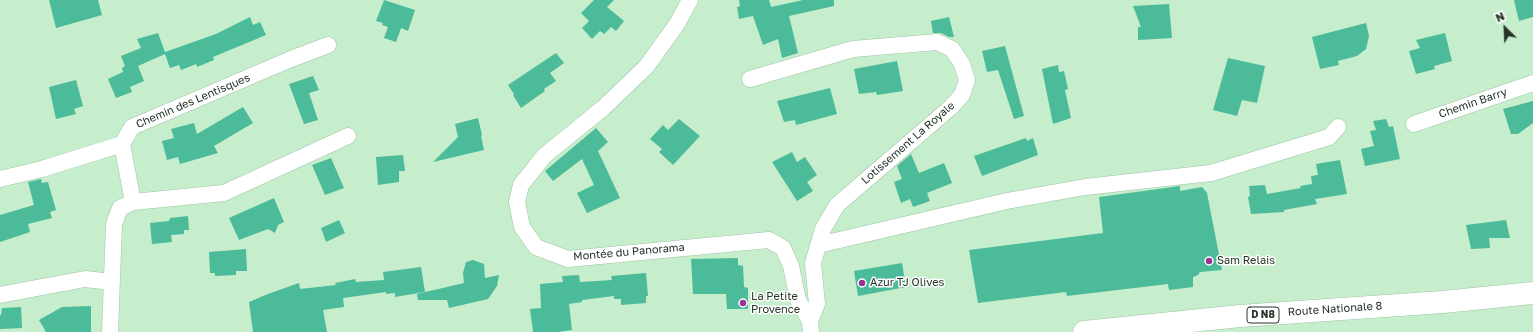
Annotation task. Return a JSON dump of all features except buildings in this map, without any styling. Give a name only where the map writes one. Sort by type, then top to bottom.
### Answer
[{"type":"main road","name":"Route Nationale 8","points":[[1084,332],[1191,327],[1240,316],[1443,302],[1533,293]]},
{"type":"main road","name":"Route Nationale 8","points":[[1231,332],[1443,302]]},
{"type":"street","name":"Montée du Panorama","points":[[690,0],[677,24],[646,67],[603,108],[544,156],[521,185],[517,202],[522,227],[536,247],[568,258],[769,240],[783,248],[791,266],[798,300],[810,326]]},
{"type":"street","name":"Lotissement La Royale","points":[[750,79],[853,49],[937,42],[952,49],[962,64],[967,80],[962,95],[950,108],[838,205],[823,229],[813,263],[817,304],[810,326]]},
{"type":"street","name":"Chemin des Lentisques","points":[[122,144],[132,127],[291,58],[328,45]]},
{"type":"street","name":"Chemin Barry","points":[[1414,124],[1533,83]]},
{"type":"street","points":[[818,245],[1022,198],[1085,187],[1211,173],[1329,137],[1338,127]]},
{"type":"street","points":[[110,332],[114,224],[120,208],[133,202],[224,193],[348,136]]},
{"type":"street","points":[[0,179],[42,169],[122,144],[133,202]]},
{"type":"street","points":[[0,295],[85,279],[112,282]]},
{"type":"place","name":"Sam Relais","points":[[1209,261]]},
{"type":"place","name":"Azur TJ Olives","points":[[862,283]]},
{"type":"place","name":"La Petite Provence","points":[[743,303]]}]
